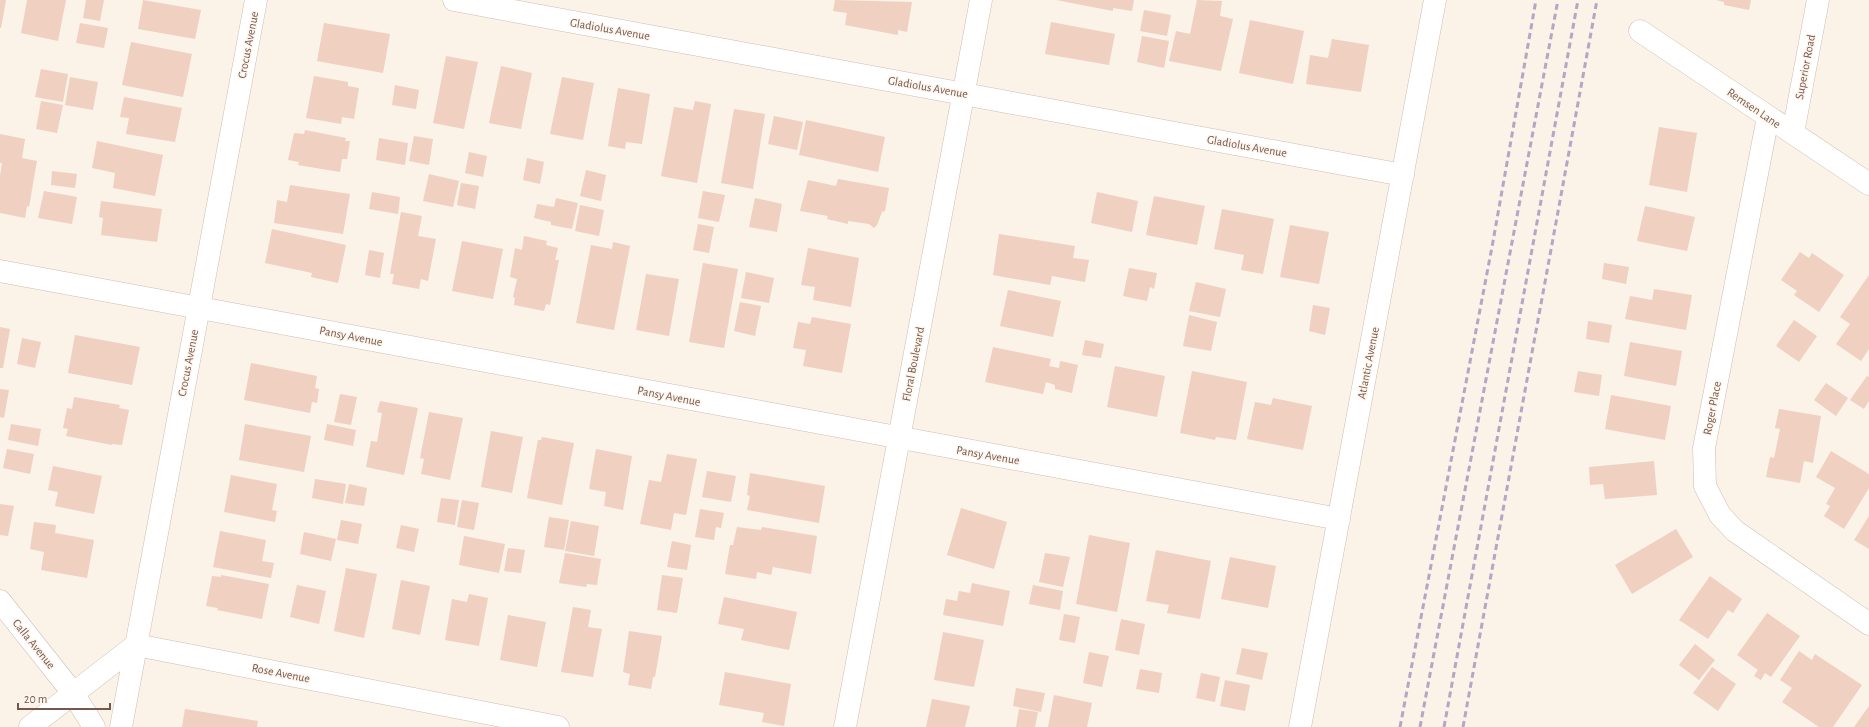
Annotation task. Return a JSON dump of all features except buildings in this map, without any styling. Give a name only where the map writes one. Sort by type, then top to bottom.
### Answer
[{"type":"street","name":"Crocus Avenue","points":[[121,727],[256,0]]},
{"type":"street","name":"Gladiolus Avenue","points":[[454,0],[1403,175]]},
{"type":"street","name":"Floral Boulevard","points":[[845,727],[981,0]]},
{"type":"street","name":"Atlantic Avenue","points":[[1300,727],[1435,0]]},
{"type":"street","name":"Superior Road","points":[[1793,133],[1818,0]]},
{"type":"street","name":"Remsen Lane","points":[[1640,31],[1869,184]]},
{"type":"street","name":"Roger Place","points":[[1768,117],[1704,448],[1705,486],[1720,515],[1735,531],[1869,624]]},
{"type":"street","name":"Pansy Avenue","points":[[0,271],[899,439],[1339,519]]},
{"type":"street","name":"Calla Avenue","points":[[0,601],[74,693],[94,727]]},
{"type":"street","points":[[30,727],[136,644]]},
{"type":"street","name":"Rose Avenue","points":[[136,644],[558,727]]},
{"type":"railway","points":[[1400,727],[1492,247],[1536,0]]},
{"type":"railway","points":[[1420,727],[1558,0]]},
{"type":"railway","points":[[1444,727],[1578,0]]},
{"type":"railway","points":[[1463,727],[1597,0]]}]
